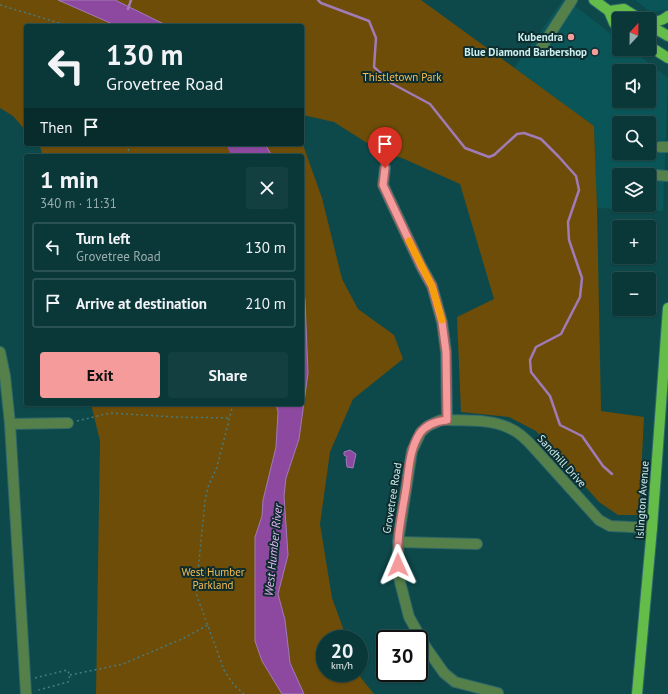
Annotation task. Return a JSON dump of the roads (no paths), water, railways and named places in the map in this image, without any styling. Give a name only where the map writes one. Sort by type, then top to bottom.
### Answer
[{"type":"main road","points":[[594,0],[609,11],[612,18]]},
{"type":"main road","points":[[609,11],[624,9],[629,12]]},
{"type":"main road","points":[[656,22],[662,21],[668,16]]},
{"type":"main road","points":[[656,29],[668,36]]},
{"type":"main road","points":[[656,50],[668,58]]},
{"type":"main road","name":"Islington Avenue","points":[[637,694],[652,528],[668,308]]},
{"type":"street","points":[[539,51],[572,0]]},
{"type":"street","points":[[385,168],[383,185],[432,286],[442,322],[446,352],[447,420]]},
{"type":"street","points":[[656,175],[668,176]]},
{"type":"street","points":[[0,352],[5,376],[4,398],[10,424],[26,694]]},
{"type":"street","name":"Grovetree Road","points":[[447,420],[441,420],[428,426],[421,432],[412,451],[398,542],[399,578],[409,617],[434,661],[444,673],[455,682],[498,693]]},
{"type":"street","name":"Sandhill Drive","points":[[447,420],[492,423],[510,428],[524,438],[534,448],[598,520],[610,526],[652,528]]},
{"type":"street","points":[[10,424],[68,423]]},
{"type":"street","points":[[398,542],[477,544]]},
{"type":"water","points":[[58,0],[115,0],[164,24],[112,24]]},
{"type":"water","points":[[236,146],[266,146],[271,154],[242,154]]},
{"type":"water","points":[[304,293],[305,300],[308,373],[304,402]]},
{"type":"water","points":[[276,406],[304,406],[299,439],[286,478],[284,496],[288,555],[278,594],[285,620],[290,663],[304,694],[282,694],[262,661],[255,641],[255,537],[262,516],[263,500],[276,447],[278,412]]},
{"type":"water","points":[[350,450],[356,454],[353,468],[347,467],[347,457],[344,455],[344,452]]},
{"type":"waterway","points":[[128,9],[131,0]]},
{"type":"waterway","points":[[318,0],[321,3],[369,21],[376,38],[374,67],[391,83],[430,104],[465,148],[489,157],[494,155],[517,134],[524,133],[541,139],[576,176],[579,190],[568,222],[569,240],[582,278],[580,297],[561,334],[536,347],[530,360],[531,372],[550,396],[560,425],[582,436],[603,466],[612,474]]},
{"type":"waterway","name":"West Humber River","points":[[235,146],[239,154]]},
{"type":"place","name":"Kubendra","points":[[571,37]]},
{"type":"place","name":"Blue Diamond Barbershop","points":[[595,52]]},
{"type":"park label","name":"Thistletown Park","points":[[402,77]]},
{"type":"park label","name":"West Humber Parkland","points":[[213,578]]}]
